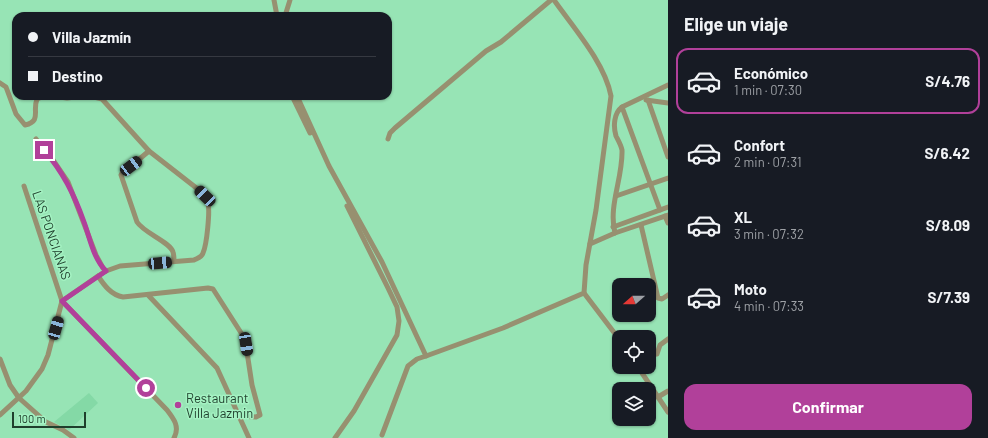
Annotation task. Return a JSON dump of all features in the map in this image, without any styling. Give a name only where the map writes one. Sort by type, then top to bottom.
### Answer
[{"type":"street","points":[[274,0],[276,12]]},
{"type":"street","points":[[286,12],[290,0]]},
{"type":"street","points":[[388,139],[390,133],[395,128],[486,51],[502,42],[550,0]]},
{"type":"street","points":[[554,0],[586,44],[605,77],[611,96],[596,210],[586,265],[584,293],[612,330]]},
{"type":"street","points":[[0,83],[6,87],[16,114],[25,125],[34,122],[37,100]]},
{"type":"street","points":[[615,233],[612,222],[622,150],[615,133],[615,118],[622,107],[668,85]]},
{"type":"street","points":[[639,99],[668,103]]},
{"type":"street","points":[[0,415],[31,386],[46,362],[62,301],[106,271],[120,266],[194,260],[200,258],[203,253],[208,209],[208,202],[205,196],[149,151],[103,100]]},
{"type":"street","points":[[294,100],[388,288],[396,307],[399,321],[397,335],[354,411],[335,438]]},
{"type":"street","points":[[299,100],[326,160],[382,262],[426,356]]},
{"type":"street","points":[[648,100],[668,157]]},
{"type":"street","points":[[622,107],[660,210]]},
{"type":"street","points":[[36,139],[68,182],[96,255],[106,271]]},
{"type":"street","points":[[149,151],[124,170],[121,175],[137,222],[141,227],[171,248],[174,255],[174,262]]},
{"type":"street","points":[[616,196],[668,178]]},
{"type":"street","name":"LAS PONCIANAS","points":[[24,186],[62,301]]},
{"type":"street","points":[[613,227],[668,207]]},
{"type":"street","points":[[590,244],[615,233],[667,215],[668,223]]},
{"type":"street","points":[[641,225],[658,298],[661,299],[668,295]]},
{"type":"street","points":[[98,276],[108,289],[119,297],[208,288],[213,289],[245,339],[252,385],[260,416],[240,416]]},
{"type":"street","points":[[382,435],[408,366],[417,359],[503,328],[584,293]]},
{"type":"street","points":[[148,294],[217,368],[249,438]]},
{"type":"street","points":[[62,301],[167,410],[176,424],[174,438]]},
{"type":"street","points":[[656,354],[660,345],[668,339]]},
{"type":"street","points":[[0,359],[10,385],[19,398],[46,422],[63,430],[74,438]]},
{"type":"street","points":[[643,374],[668,412]]},
{"type":"street","points":[[658,397],[668,391]]},
{"type":"shaded area","points":[[89,393],[98,403],[69,430],[54,422]]},
{"type":"place","name":"Restaurant Villa Jazmin","points":[[178,405]]},
{"type":"route","points":[[44,150],[68,182],[92,247],[106,271],[62,301],[146,388]]}]
